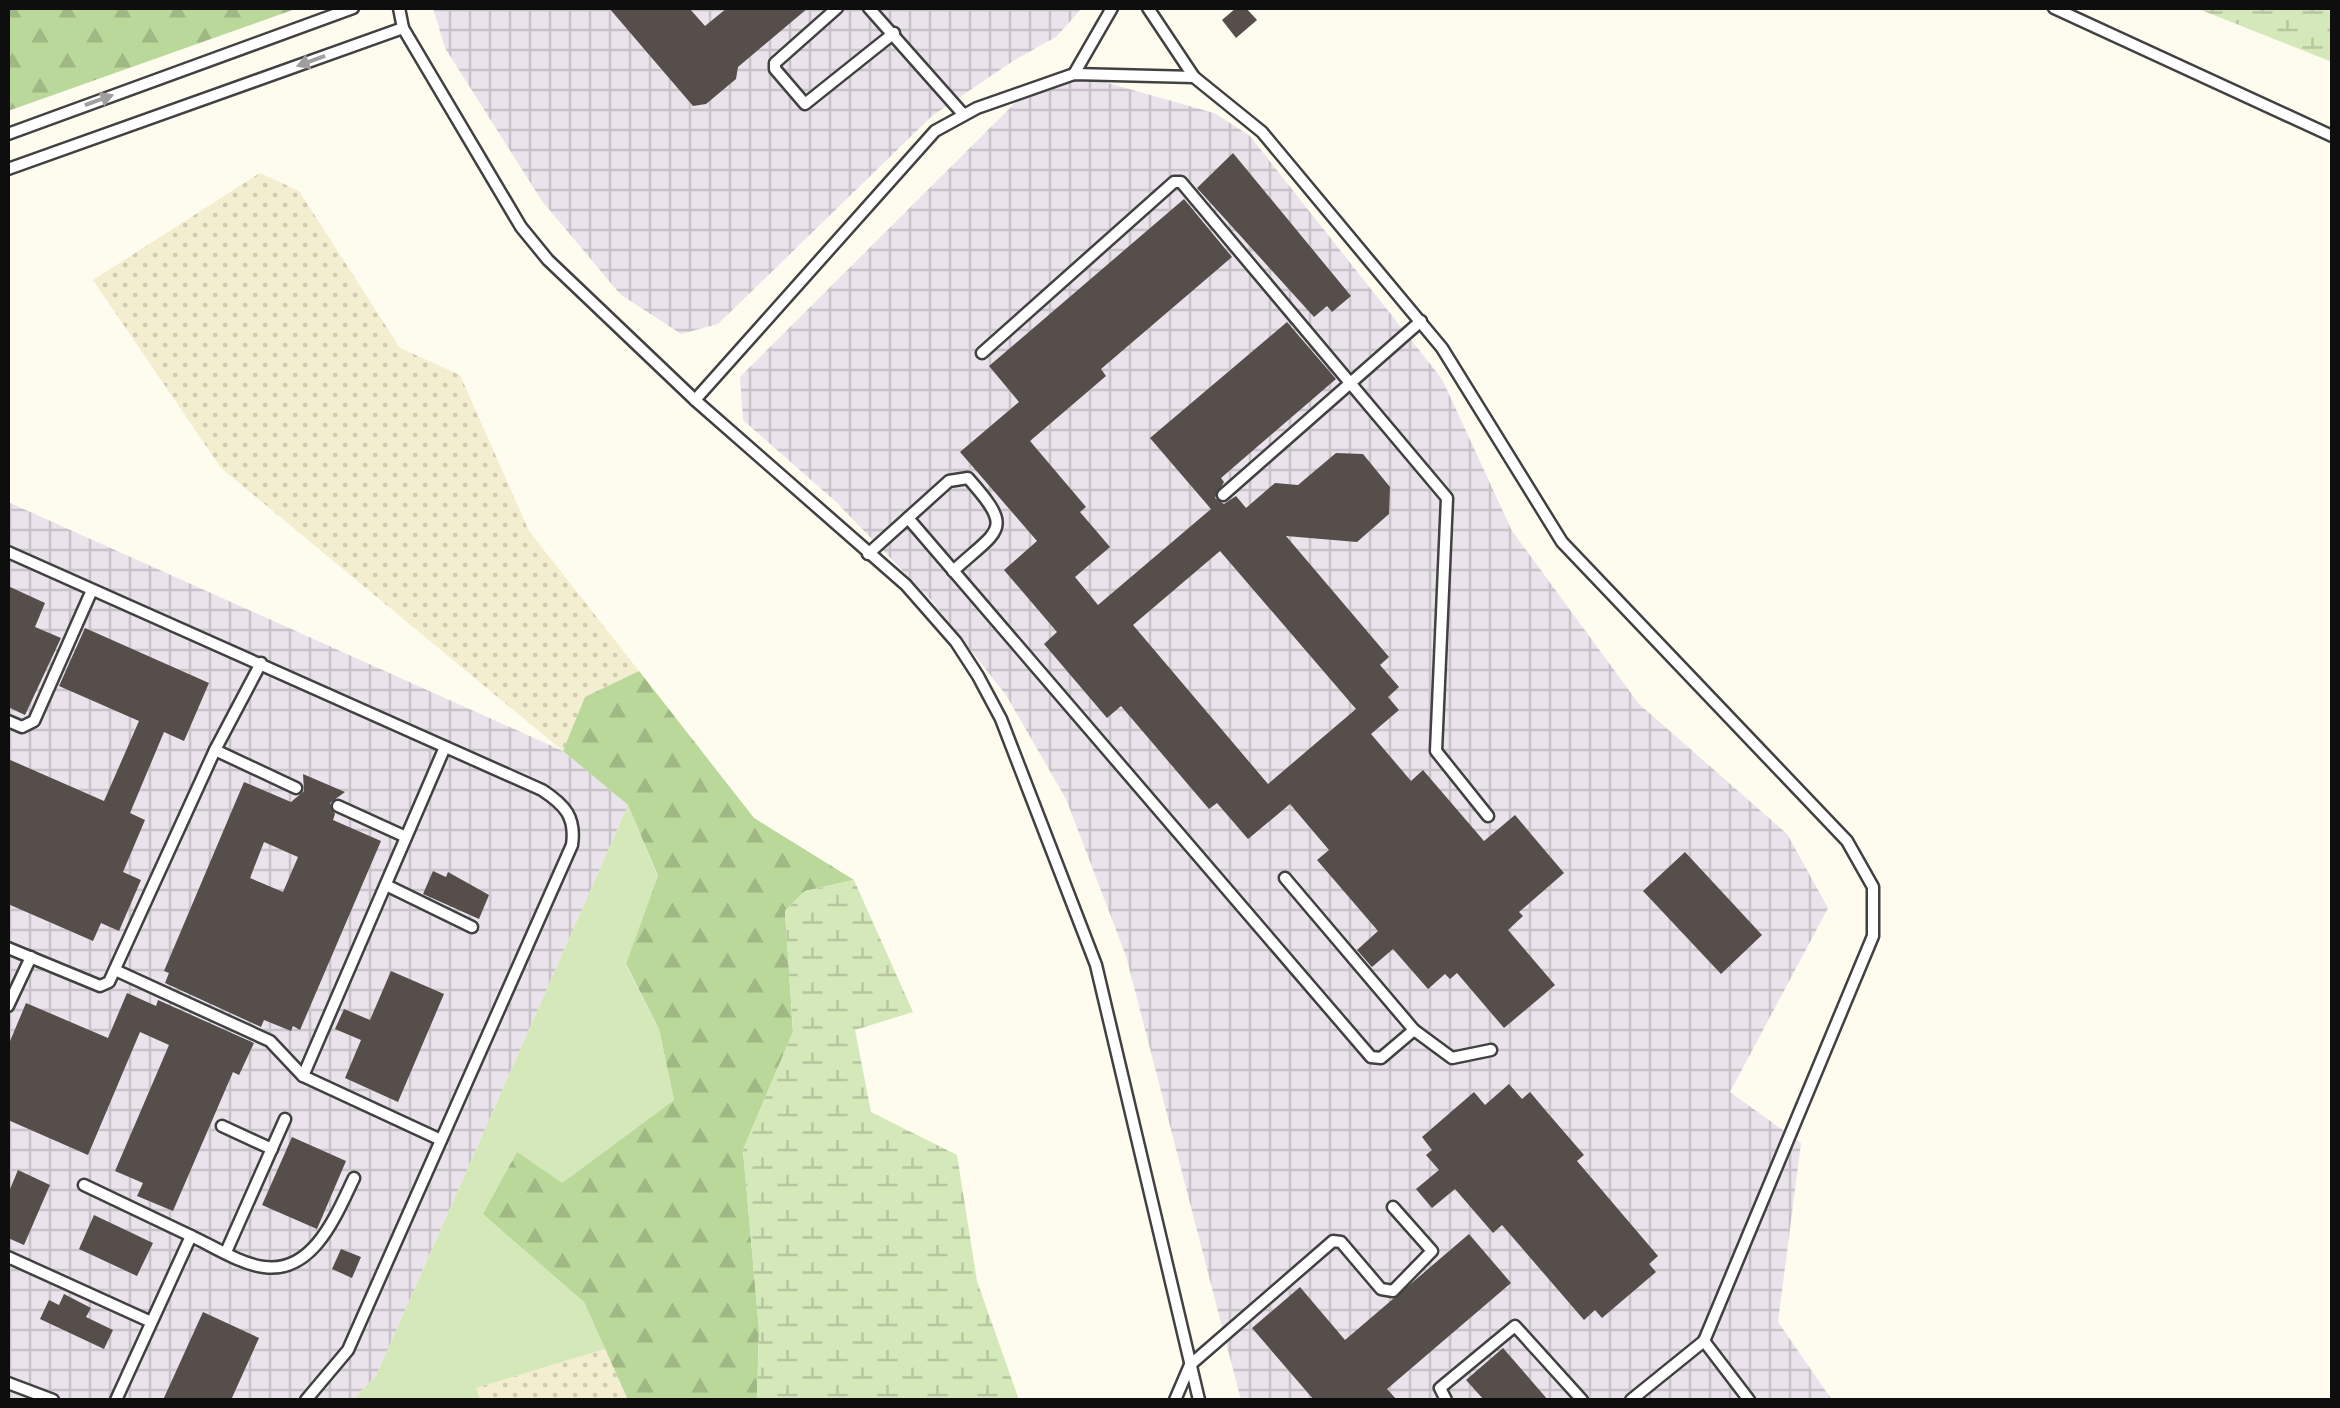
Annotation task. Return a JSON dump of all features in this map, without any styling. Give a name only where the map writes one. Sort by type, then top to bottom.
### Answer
[{"type":"lane","points":[[8,134],[353,8]]},
{"type":"lane","points":[[399,8],[403,28],[521,227],[548,260],[695,400],[930,609],[978,676],[1000,719],[1096,965],[1116,1035],[1199,1400]]},
{"type":"lane","points":[[837,8],[775,63],[775,69],[805,104],[894,34]]},
{"type":"lane","points":[[869,8],[963,114]]},
{"type":"lane","points":[[1074,74],[1112,8]]},
{"type":"lane","points":[[1148,8],[1194,77],[1262,132],[1421,321],[1470,387],[1562,542],[1846,841],[1873,887],[1873,936],[1704,1340],[1631,1400]]},
{"type":"lane","points":[[2054,8],[2332,136]]},
{"type":"lane","points":[[8,168],[403,28]]},
{"type":"lane","points":[[695,400],[912,152],[963,114],[1074,74],[1194,77]]},
{"type":"lane","points":[[982,353],[1174,182],[1180,182],[1354,382],[1447,498],[1436,751],[1488,816]]},
{"type":"lane","points":[[1223,495],[1421,321]]},
{"type":"lane","points":[[868,554],[958,477],[968,478],[998,512],[999,523],[992,536],[952,571]]},
{"type":"lane","points":[[908,518],[1371,1058],[1381,1058],[1414,1030]]},
{"type":"lane","points":[[8,552],[542,790],[562,803],[575,825],[572,845],[348,1350],[306,1400]]},
{"type":"lane","points":[[8,721],[22,727],[34,721],[92,590]]},
{"type":"lane","points":[[8,948],[100,986],[109,982],[214,750],[261,662]]},
{"type":"lane","points":[[303,1076],[446,747]]},
{"type":"lane","points":[[214,750],[296,788]]},
{"type":"lane","points":[[338,806],[406,837]]},
{"type":"lane","points":[[1285,878],[1414,1030],[1452,1058],[1490,1050]]},
{"type":"lane","points":[[386,885],[472,927]]},
{"type":"lane","points":[[8,1006],[30,957]]},
{"type":"lane","points":[[115,970],[270,1042],[303,1076],[441,1140]]},
{"type":"lane","points":[[226,1252],[285,1119]]},
{"type":"lane","points":[[222,1126],[272,1149]]},
{"type":"lane","points":[[84,1186],[260,1267],[298,1259],[329,1229],[354,1178]]},
{"type":"lane","points":[[1175,1400],[1190,1365],[1332,1240],[1341,1242],[1381,1289],[1393,1291],[1432,1251],[1393,1208]]},
{"type":"lane","points":[[116,1400],[191,1236]]},
{"type":"lane","points":[[8,1257],[149,1322]]},
{"type":"lane","points":[[1446,1400],[1440,1388],[1515,1326],[1582,1400]]},
{"type":"lane","points":[[1704,1340],[1749,1400]]},
{"type":"lane","points":[[8,1382],[53,1400]]},
{"type":"shaded area","points":[[433,8],[1082,8],[1056,37],[932,116],[718,324],[681,334],[620,294],[542,201],[445,48]]},
{"type":"shaded area","points":[[1083,76],[1214,113],[1249,135],[1442,379],[1512,531],[1639,704],[1787,834],[1828,908],[1730,1092],[1801,1143],[1778,1322],[1832,1400],[1241,1400],[1126,956],[1066,799],[1006,695],[931,600],[836,502],[743,420],[740,377],[1027,91]]},
{"type":"shaded area","points":[[260,173],[299,191],[400,348],[460,375],[529,531],[639,671],[586,697],[563,751],[221,468],[93,280]]},
{"type":"shaded area","points":[[8,502],[563,751],[628,805],[376,1376],[352,1400],[8,1400]]},
{"type":"shaded area","points":[[605,1349],[628,1400],[480,1400],[475,1388]]},
{"type":"green space","points":[[8,8],[298,8],[8,111]]},
{"type":"green space","points":[[2196,8],[2332,8],[2332,62]]},
{"type":"green space","points":[[639,671],[754,818],[854,880],[805,891],[785,911],[793,1032],[743,1150],[759,1329],[757,1400],[628,1400],[584,1302],[483,1214],[517,1152],[562,1183],[674,1100],[659,1029],[626,964],[658,876],[628,805],[563,751],[585,697]]},
{"type":"green space","points":[[628,805],[658,877],[626,965],[659,1029],[674,1100],[562,1183],[484,1214],[584,1302],[605,1349],[476,1388],[480,1400],[352,1400],[376,1376]]},
{"type":"green space","points":[[854,880],[913,1012],[855,1030],[871,1112],[957,1155],[977,1281],[1019,1400],[757,1400],[759,1329],[743,1150],[793,1032],[785,911],[805,891]]},
{"type":"building","points":[[609,8],[689,8],[705,26],[727,8],[808,8],[738,67],[736,79],[706,104],[693,106]]},
{"type":"building","points":[[1236,8],[1246,8],[1257,20],[1236,38],[1222,20]]},
{"type":"building","points":[[1233,153],[1351,296],[1332,312],[1327,306],[1314,317],[1197,188]]},
{"type":"building","points":[[1184,199],[1232,257],[1101,369],[1106,376],[1030,441],[1086,507],[1080,512],[1110,547],[1075,577],[1098,605],[1211,509],[1150,438],[1287,322],[1336,379],[1221,478],[1224,482],[1215,498],[1224,504],[1236,496],[1246,508],[1275,483],[1298,485],[1336,453],[1363,454],[1390,487],[1389,514],[1357,542],[1286,536],[1389,657],[1380,665],[1399,687],[1388,697],[1399,710],[1371,734],[1411,781],[1423,770],[1484,841],[1515,815],[1564,873],[1519,912],[1523,916],[1508,930],[1555,985],[1504,1028],[1457,973],[1450,979],[1445,974],[1428,989],[1393,949],[1372,967],[1357,950],[1378,931],[1317,860],[1329,850],[1290,804],[1248,839],[1217,803],[1209,809],[1121,706],[1107,718],[1044,644],[1057,632],[1004,570],[1037,541],[960,452],[1019,402],[989,366]],"holes":[[[1220,551],[1356,709],[1268,784],[1133,625]]]},
{"type":"building","points":[[8,586],[45,603],[35,627],[61,638],[25,715],[8,707]]},
{"type":"building","points":[[85,628],[209,683],[184,741],[164,732],[130,813],[145,820],[123,872],[141,880],[119,931],[101,923],[93,941],[8,904],[8,759],[104,801],[139,721],[59,686]]},
{"type":"building","points":[[303,774],[345,792],[330,803],[335,814],[333,820],[381,841],[300,1030],[293,1026],[291,1031],[264,1020],[261,1027],[165,983],[169,973],[164,971],[244,782],[291,802],[304,791]],"holes":[[[264,842],[298,857],[283,892],[250,878]]]},
{"type":"building","points":[[1685,852],[1762,935],[1721,974],[1643,891]]},
{"type":"building","points":[[433,871],[446,877],[448,872],[489,895],[479,919],[423,894]]},
{"type":"building","points":[[391,971],[444,994],[398,1102],[345,1078],[361,1040],[335,1029],[344,1009],[370,1020]]},
{"type":"building","points":[[127,993],[156,1006],[158,1000],[254,1043],[239,1075],[233,1072],[173,1211],[137,1196],[143,1183],[115,1171],[169,1045],[140,1032],[88,1155],[8,1120],[8,1046],[26,1003],[108,1038]]},
{"type":"building","points":[[1509,1084],[1522,1099],[1530,1092],[1584,1155],[1577,1161],[1658,1256],[1649,1264],[1656,1272],[1602,1318],[1595,1310],[1584,1320],[1502,1225],[1493,1233],[1455,1189],[1432,1208],[1416,1189],[1439,1170],[1426,1155],[1432,1150],[1422,1137],[1474,1092],[1485,1105]]},
{"type":"building","points":[[292,1137],[346,1161],[317,1229],[262,1205]]},
{"type":"building","points":[[18,1170],[50,1185],[24,1245],[8,1238],[8,1194]]},
{"type":"building","points":[[94,1215],[153,1243],[137,1276],[79,1249]]},
{"type":"building","points":[[1469,1234],[1511,1283],[1387,1389],[1397,1400],[1314,1400],[1252,1328],[1300,1287],[1345,1340]]},
{"type":"building","points":[[341,1249],[361,1257],[352,1278],[332,1269]]},
{"type":"building","points":[[64,1294],[91,1308],[86,1317],[113,1330],[104,1349],[40,1319],[49,1300],[59,1305]]},
{"type":"building","points":[[203,1312],[259,1338],[231,1400],[163,1400]]},
{"type":"building","points":[[1503,1348],[1548,1400],[1484,1400],[1466,1380]]}]
